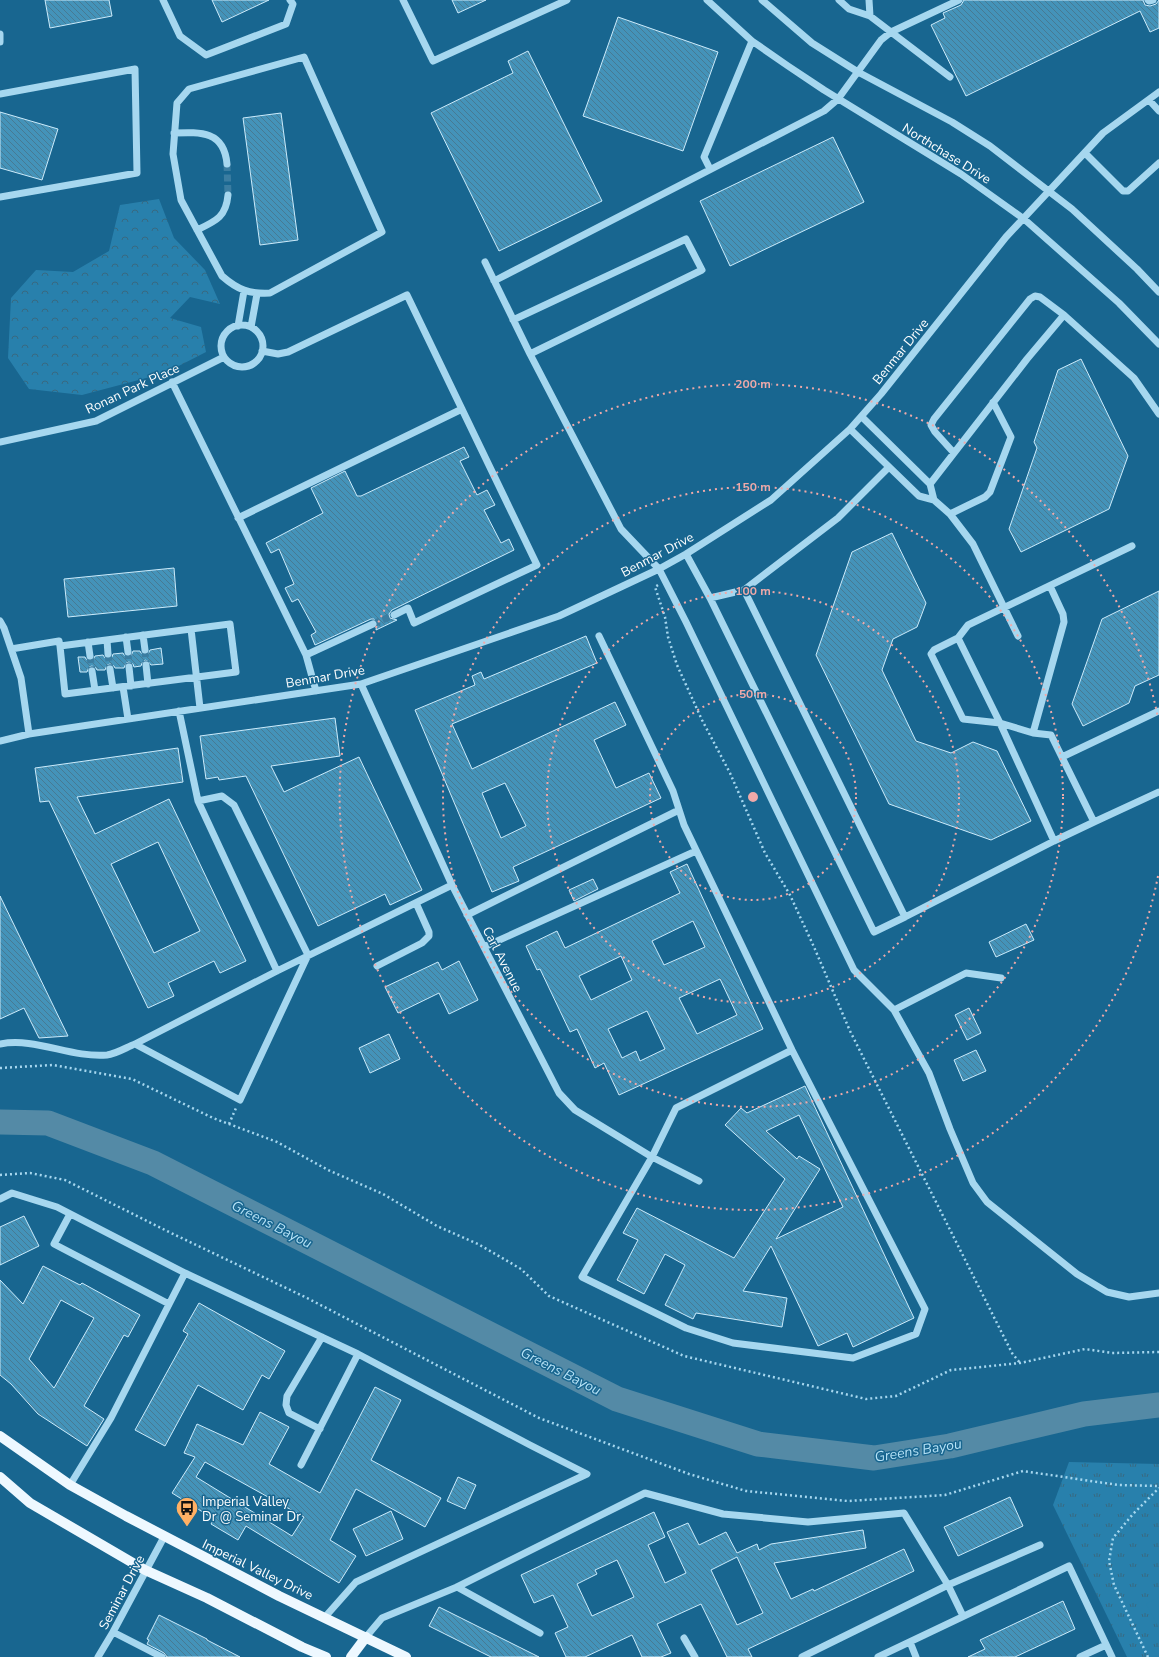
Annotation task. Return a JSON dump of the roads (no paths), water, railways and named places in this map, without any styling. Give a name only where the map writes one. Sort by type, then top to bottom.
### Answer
[{"type":"main road","name":"Imperial Valley Drive","points":[[0,1436],[70,1485],[164,1537],[279,1596],[406,1657]]},
{"type":"main road","points":[[0,1477],[30,1503],[145,1570],[207,1598],[302,1647],[326,1657]]},
{"type":"main road","points":[[351,1657],[366,1637]]},
{"type":"street","points":[[163,0],[180,36],[206,55],[286,24],[293,4],[290,0]]},
{"type":"street","points":[[403,0],[433,61],[567,0]]},
{"type":"street","name":"Northchase Drive","points":[[707,0],[752,41],[838,99],[962,174],[1024,219],[1119,303],[1159,344]]},
{"type":"street","name":"Northchase Drive","points":[[762,0],[812,43],[858,72],[952,122],[990,146],[1072,209],[1137,269],[1159,292]]},
{"type":"street","points":[[839,0],[849,9],[870,16],[950,77]]},
{"type":"street","points":[[869,0],[870,16]]},
{"type":"street","points":[[494,281],[824,111],[838,99],[881,40],[891,32],[959,0]]},
{"type":"street","points":[[1148,0],[1153,0]]},
{"type":"street","points":[[0,34],[0,42]]},
{"type":"street","points":[[710,169],[704,157],[752,41]]},
{"type":"street","points":[[304,57],[382,232],[270,293],[257,294],[244,291],[232,285],[222,276],[197,230],[181,200],[172,154],[177,103],[189,89],[304,57]]},
{"type":"street","points":[[0,94],[135,69],[137,173],[0,196]]},
{"type":"street","name":"Benmar Drive","points":[[0,741],[29,734],[361,684],[559,616],[659,569],[686,554],[771,500],[850,429],[862,417],[1006,237],[1103,133],[1159,92]]},
{"type":"street","points":[[1149,100],[1159,111]]},
{"type":"street","points":[[174,133],[203,133],[215,138],[224,148],[227,164]]},
{"type":"street","points":[[1085,153],[1123,191],[1128,191],[1159,163]]},
{"type":"street","points":[[197,230],[218,219],[226,207],[228,195]]},
{"type":"street","points":[[513,320],[686,239],[702,270],[530,354]]},
{"type":"street","points":[[485,262],[530,354],[621,529],[659,569],[854,970],[894,1010],[929,1074],[973,1183],[987,1202],[1077,1274],[1107,1292],[1129,1297],[1159,1293]]},
{"type":"street","points":[[238,326],[244,291]]},
{"type":"street","points":[[250,327],[257,294]]},
{"type":"street","points":[[262,351],[278,354],[288,352],[406,295],[537,565],[414,623],[408,608],[394,615]]},
{"type":"street","points":[[954,453],[935,432],[932,425],[934,419],[1030,299],[1036,296],[1040,297],[1064,315],[1134,378],[1159,414]]},
{"type":"street","points":[[930,484],[1027,359],[1064,315]]},
{"type":"street","points":[[238,326],[250,327],[260,336],[262,351],[258,360],[246,366],[234,365],[224,356],[222,350],[223,338],[232,328],[238,326]]},
{"type":"street","name":"Ronan Park Place","points":[[0,442],[96,421],[224,356]]},
{"type":"street","points":[[172,382],[306,656],[316,691]]},
{"type":"street","points":[[950,514],[985,497],[990,492],[1011,437],[993,402]]},
{"type":"street","points":[[238,518],[462,409]]},
{"type":"street","points":[[862,417],[930,484],[934,500]]},
{"type":"street","points":[[850,429],[919,496],[934,500],[950,514],[973,544],[1018,636]]},
{"type":"street","points":[[710,598],[744,590],[838,518],[889,467]]},
{"type":"street","points":[[1094,822],[1051,735],[1033,733],[1000,723],[963,719],[931,654],[934,650],[958,638],[968,625],[1132,546]]},
{"type":"street","points":[[686,554],[710,598],[874,932],[1094,822],[1159,792]]},
{"type":"street","points":[[1033,733],[1064,622],[1063,614],[1050,586]]},
{"type":"street","points":[[744,590],[905,917]]},
{"type":"street","points":[[0,621],[22,678],[29,734]]},
{"type":"street","points":[[11,648],[59,641],[65,694],[236,672],[230,624],[60,646]]},
{"type":"street","points":[[306,656],[373,624]]},
{"type":"street","points":[[191,629],[200,708]]},
{"type":"street","points":[[143,635],[145,650]]},
{"type":"street","points":[[599,636],[673,790],[684,825],[696,851],[792,1050],[925,1309],[916,1334],[853,1358],[733,1343],[686,1328],[582,1277],[652,1156],[676,1108],[792,1050]]},
{"type":"street","points":[[126,637],[128,652]]},
{"type":"street","points":[[958,638],[1000,723],[1054,842]]},
{"type":"street","points":[[107,640],[108,654]]},
{"type":"street","points":[[88,642],[90,656]]},
{"type":"street","points":[[146,665],[148,684]]},
{"type":"street","points":[[129,667],[131,686]]},
{"type":"street","points":[[110,669],[113,688]]},
{"type":"street","points":[[92,671],[95,690]]},
{"type":"street","name":"Carl Avenue","points":[[361,684],[452,885],[559,1092],[575,1110],[652,1156],[699,1181]]},
{"type":"street","points":[[123,687],[128,719]]},
{"type":"street","points":[[1062,757],[1159,711]]},
{"type":"street","points":[[179,712],[198,801],[277,971]]},
{"type":"street","points":[[198,801],[222,796],[234,806],[308,955]]},
{"type":"street","points":[[467,915],[679,810]]},
{"type":"street","points":[[484,947],[696,851]]},
{"type":"street","points":[[0,1044],[11,1042],[30,1043],[49,1048],[97,1055],[108,1054],[135,1044],[308,955],[452,885]]},
{"type":"street","points":[[377,966],[422,943],[429,936],[429,932],[416,903]]},
{"type":"street","points":[[135,1044],[240,1100],[308,955]]},
{"type":"street","points":[[894,1010],[966,973],[1001,978]]},
{"type":"street","points":[[0,1199],[12,1193],[57,1207],[186,1273],[358,1354],[587,1474],[356,1582],[325,1617]]},
{"type":"street","points":[[70,1214],[54,1244],[170,1304]]},
{"type":"street","points":[[70,1485],[110,1418],[186,1273]]},
{"type":"street","points":[[320,1429],[289,1413],[286,1405],[287,1396],[322,1337]]},
{"type":"street","points":[[301,1466],[358,1354]]},
{"type":"street","points":[[366,1637],[382,1618],[457,1587],[645,1493],[723,1514],[808,1522],[904,1513],[948,1585],[964,1616]]},
{"type":"street","name":"Seminar Drive","points":[[98,1657],[164,1537]]},
{"type":"street","points":[[802,1657],[948,1585],[1040,1546]]},
{"type":"street","points":[[878,1657],[1069,1566],[1112,1657]]},
{"type":"street","points":[[457,1587],[540,1633]]},
{"type":"street","points":[[113,1632],[162,1657]]},
{"type":"street","points":[[684,1638],[695,1657]]},
{"type":"street","points":[[910,1642],[916,1657]]},
{"type":"street","points":[[1080,1657],[1106,1645]]},
{"type":"waterway","name":"Greens Bayou","points":[[0,1122],[48,1123],[153,1163],[617,1399],[758,1444],[874,1458],[950,1446],[1084,1414],[1159,1405]]},
{"type":"tunnel","points":[[227,164],[228,195]]},
{"type":"tunnel","points":[[373,624],[394,615]]},
{"type":"tunnel","points":[[145,650],[146,665]]},
{"type":"tunnel","points":[[128,652],[129,667]]},
{"type":"tunnel","points":[[108,654],[110,669]]},
{"type":"tunnel","points":[[90,656],[92,671]]},
{"type":"place","name":"Imperial Valley Dr @ Seminar Dr","points":[[187,1528]]}]
